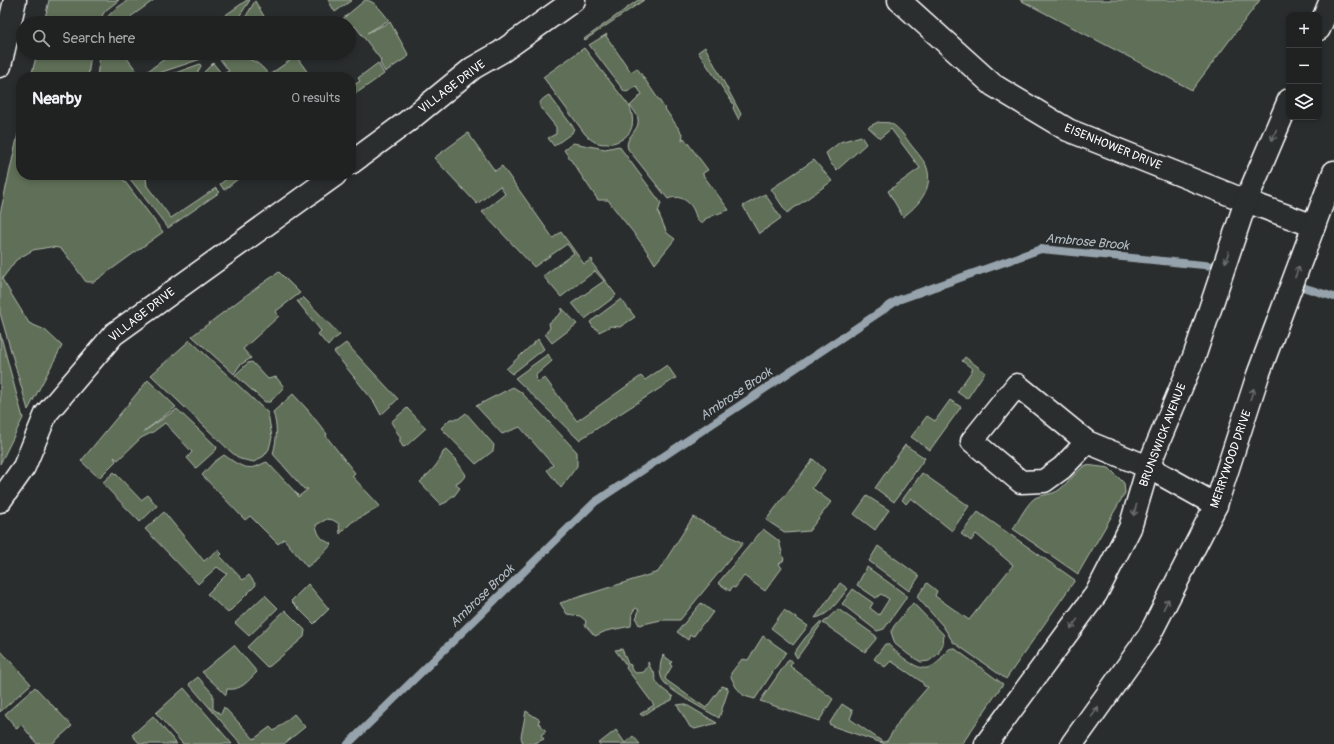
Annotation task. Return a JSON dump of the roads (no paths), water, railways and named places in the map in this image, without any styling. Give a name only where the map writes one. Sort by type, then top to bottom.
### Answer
[{"type":"street","name":"VILLAGE DRIVE","points":[[356,159],[408,121],[473,68],[501,52],[574,0]]},
{"type":"street","name":"EISENHOWER DRIVE","points":[[898,0],[993,85],[1068,130],[1246,201],[1314,226]]},
{"type":"street","points":[[1322,22],[1331,0]]},
{"type":"street","points":[[0,66],[9,12]]},
{"type":"street","name":"BRUNSWICK AVENUE","points":[[986,744],[1096,594],[1130,528],[1148,467],[1195,354],[1246,201],[1286,107]]},
{"type":"street","name":"MERRYWOOD DRIVE","points":[[1072,744],[1149,636],[1216,505],[1258,375],[1334,172]]},
{"type":"street","name":"VILLAGE DRIVE","points":[[0,501],[24,467],[46,414],[114,334],[328,180]]},
{"type":"street","points":[[1087,442],[1062,468],[1044,481],[1021,482],[972,441],[1017,385],[1087,442],[1148,467],[1216,505]]},
{"type":"waterway","name":"Ambrose Brook","points":[[348,744],[595,502],[898,300],[1041,249],[1224,267]]},
{"type":"waterway","name":"Ambrose Brook","points":[[1293,284],[1334,297]]}]
